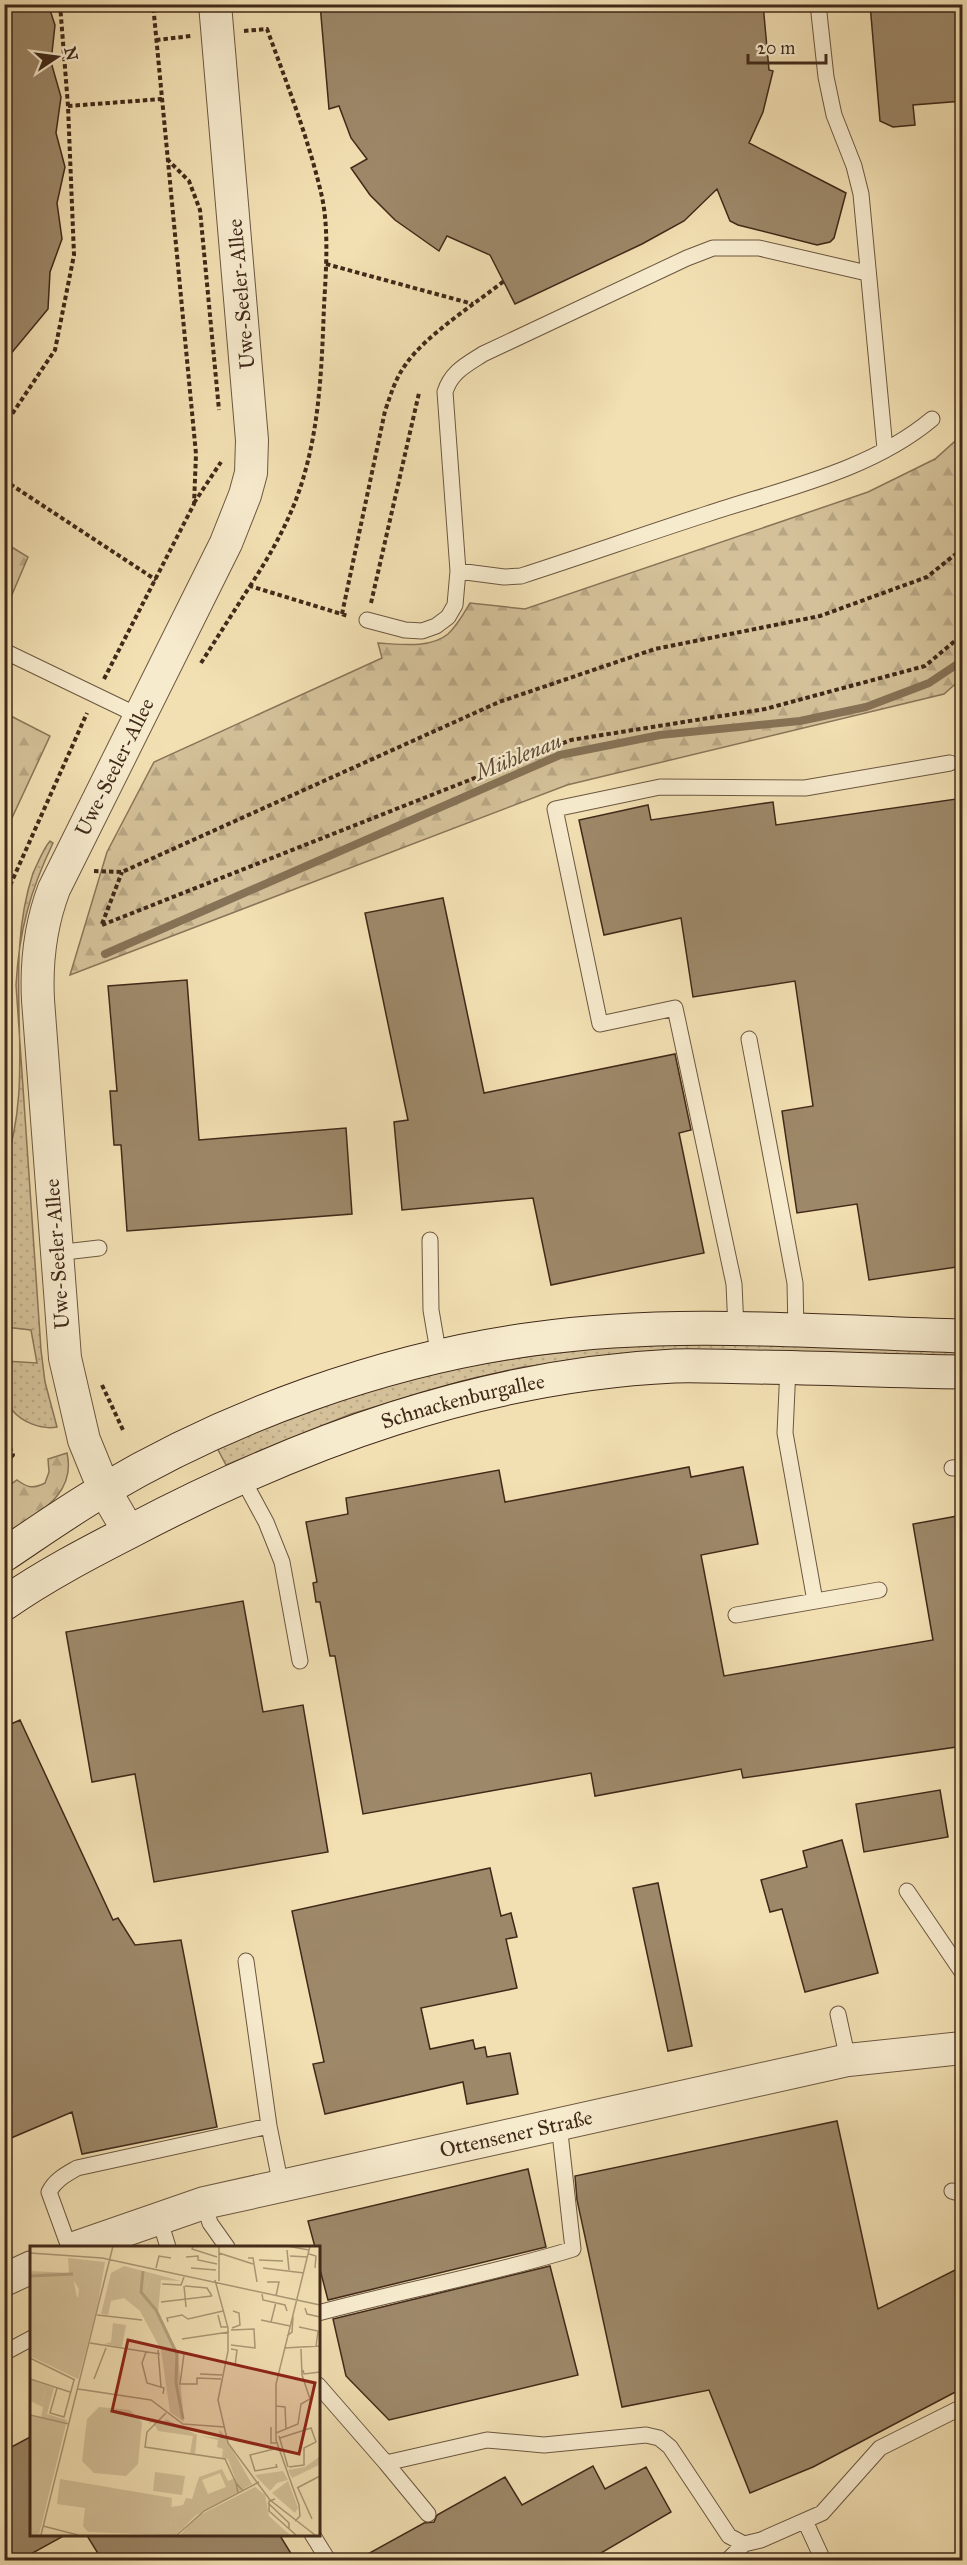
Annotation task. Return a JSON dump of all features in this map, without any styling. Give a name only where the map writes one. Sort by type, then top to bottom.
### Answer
[{"type":"main road","name":"Schnackenburgallee","points":[[4,1555],[104,1489],[201,1439],[310,1394],[439,1357],[534,1339],[642,1330],[736,1329],[963,1336]]},
{"type":"main road","name":"Schnackenburgallee","points":[[4,1604],[96,1548],[192,1498],[241,1476],[362,1428],[472,1394],[624,1370],[666,1366],[963,1372]]},
{"type":"street","name":"Uwe-Seeler-Allee","points":[[129,1532],[104,1489],[84,1440],[65,1358],[38,999],[40,938],[54,889],[238,518],[250,473],[250,402],[215,4]]},
{"type":"street","name":"Ottensener Straße","points":[[83,2246],[164,2232],[204,2203],[849,2061],[963,2048]]},
{"type":"lane","points":[[818,4],[826,77],[834,115],[854,166],[861,194],[885,449]]},
{"type":"lane","points":[[367,620],[405,630],[422,631],[436,626],[448,617],[455,605],[458,571],[445,392],[449,380],[460,368],[504,344],[713,248],[759,248],[867,273]]},
{"type":"lane","points":[[458,571],[504,577],[521,576],[832,473],[917,432],[932,419]]},
{"type":"lane","points":[[4,651],[139,716]]},
{"type":"lane","points":[[736,1329],[734,1284],[675,1008],[600,1024],[555,809],[660,787],[805,788],[950,763]]},
{"type":"lane","points":[[749,1039],[795,1284],[796,1331]]},
{"type":"lane","points":[[430,1240],[431,1310],[439,1357]]},
{"type":"lane","points":[[56,1253],[99,1248]]},
{"type":"lane","points":[[788,1367],[785,1432],[815,1600]]},
{"type":"lane","points":[[241,1476],[266,1522],[282,1562],[300,1661]]},
{"type":"lane","points":[[736,1615],[879,1590]]},
{"type":"lane","points":[[907,1891],[963,1972]]},
{"type":"lane","points":[[246,1961],[269,2126],[281,2186]]},
{"type":"lane","points":[[838,2014],[849,2061]]},
{"type":"lane","points":[[320,2312],[394,2293],[514,2268],[573,2249],[559,2124]]},
{"type":"lane","points":[[69,2246],[49,2192],[53,2184],[62,2176],[77,2168],[269,2126]]},
{"type":"lane","points":[[204,2203],[210,2223],[226,2246]]},
{"type":"lane","points":[[4,2353],[30,2339]]},
{"type":"lane","points":[[320,2387],[428,2514]]},
{"type":"lane","points":[[728,2560],[744,2544],[760,2540],[822,2513],[880,2448],[963,2407]]},
{"type":"lane","points":[[386,2463],[487,2440],[544,2445],[646,2435],[659,2438],[670,2447],[729,2536],[744,2544]]},
{"type":"lane","points":[[805,2521],[823,2560]]},
{"type":"lane","points":[[313,2535],[328,2560]]},
{"type":"path","points":[[4,426],[55,350],[74,255],[68,106],[60,4]]},
{"type":"path","points":[[153,4],[196,454],[194,504]]},
{"type":"path","points":[[198,667],[271,555],[285,526],[305,472],[315,418],[321,366],[326,264],[322,199],[303,129],[267,29]]},
{"type":"path","points":[[68,106],[162,99]]},
{"type":"path","points":[[167,158],[189,181],[200,210],[220,419]]},
{"type":"path","points":[[326,264],[474,304]]},
{"type":"path","points":[[342,614],[385,411],[394,384],[406,364],[420,348],[504,280]]},
{"type":"path","points":[[250,586],[367,620],[419,393]]},
{"type":"path","points":[[4,899],[95,695],[194,504],[221,463],[222,456]]},
{"type":"path","points":[[4,480],[156,580]]},
{"type":"path","points":[[96,860],[91,871],[122,872],[499,702],[655,649],[820,616],[927,577],[963,549]]},
{"type":"path","points":[[122,872],[102,925],[571,740],[765,709],[788,703],[925,666],[963,635]]},
{"type":"path","points":[[99,1378],[123,1430]]},
{"type":"path","points":[[4,1432],[13,1455],[4,1464]]},
{"type":"green space","points":[[962,435],[962,678],[944,694],[567,785],[70,975],[107,852],[154,762],[382,658],[378,643],[423,644],[441,639],[454,627],[470,603],[525,609],[868,492],[935,459]]},
{"type":"green space","points":[[5,543],[28,557],[5,611]]},
{"type":"green space","points":[[5,713],[50,736],[5,833]]},
{"type":"green space","points":[[50,841],[53,843],[32,895],[19,950],[24,911],[33,873]]},
{"type":"green space","points":[[19,950],[19,985],[19,1036],[16,985]]},
{"type":"green space","points":[[19,1036],[41,1350],[45,1382],[57,1427],[51,1428],[32,1424],[12,1410],[5,1375],[5,1361],[37,1363],[31,1330],[5,1327],[4,1168],[14,1132],[19,1096]]},
{"type":"green space","points":[[656,1342],[962,1350],[962,1358],[613,1357],[523,1367],[462,1381],[351,1414],[226,1465],[217,1448],[345,1398],[424,1375],[511,1359]]},
{"type":"green space","points":[[67,1453],[66,1481],[59,1493],[40,1512],[5,1536],[4,1489],[17,1480],[31,1487],[45,1483],[49,1472],[48,1459]]},
{"type":"building","points":[[4,4],[48,4],[55,25],[51,62],[61,97],[56,133],[65,167],[57,203],[62,239],[50,272],[48,309],[4,362]]},
{"type":"building","points":[[320,4],[763,4],[769,70],[773,71],[763,112],[749,143],[846,193],[834,238],[830,242],[817,245],[738,225],[730,221],[717,189],[684,221],[642,244],[515,304],[490,255],[447,236],[439,251],[395,220],[370,195],[351,168],[367,159],[351,138],[339,106],[329,109]]},
{"type":"building","points":[[870,4],[963,4],[963,101],[913,105],[915,125],[893,127],[880,121]]},
{"type":"building","points":[[963,798],[963,1266],[869,1280],[857,1204],[797,1213],[782,1111],[813,1106],[795,981],[693,997],[681,918],[604,935],[579,820],[648,805],[651,820],[773,802],[776,825]]},
{"type":"building","points":[[443,898],[484,1093],[675,1054],[691,1130],[679,1133],[704,1253],[551,1285],[533,1198],[402,1210],[394,1122],[408,1120],[365,913]]},
{"type":"building","points":[[187,980],[199,1140],[346,1128],[352,1214],[127,1231],[121,1145],[114,1145],[110,1091],[117,1091],[108,986]]},
{"type":"building","points":[[689,1467],[691,1477],[743,1467],[758,1544],[701,1555],[724,1676],[933,1640],[913,1524],[963,1515],[963,1746],[743,1778],[741,1769],[595,1796],[591,1773],[363,1814],[335,1656],[330,1656],[320,1602],[316,1602],[313,1583],[317,1582],[306,1522],[348,1514],[346,1498],[499,1470],[505,1502]]},
{"type":"building","points":[[243,1601],[263,1712],[303,1705],[328,1852],[154,1882],[135,1774],[92,1782],[66,1632]]},
{"type":"building","points":[[20,1720],[113,1920],[118,1918],[135,1945],[181,1940],[217,2127],[82,2154],[72,2112],[4,2141],[4,1727]]},
{"type":"building","points":[[940,1790],[948,1837],[864,1852],[856,1804]]},
{"type":"building","points":[[842,1840],[878,1973],[805,1992],[782,1909],[770,1912],[761,1880],[807,1867],[803,1851]]},
{"type":"building","points":[[490,1868],[501,1916],[511,1913],[517,1937],[506,1939],[517,1988],[421,2008],[430,2049],[473,2040],[475,2049],[485,2047],[487,2057],[510,2053],[518,2094],[467,2104],[463,2082],[325,2114],[313,2064],[324,2062],[292,1911]]},
{"type":"building","points":[[658,1883],[692,2046],[668,2051],[633,1888]]},
{"type":"building","points":[[837,2121],[878,2309],[963,2266],[963,2388],[813,2467],[750,2493],[709,2390],[622,2407],[577,2200],[575,2176]]},
{"type":"building","points":[[528,2169],[546,2247],[328,2300],[320,2270],[320,2246],[315,2246],[308,2221]]},
{"type":"building","points":[[550,2266],[578,2375],[389,2420],[346,2376],[333,2319]]},
{"type":"building","points":[[30,2437],[30,2535],[65,2535],[20,2560],[4,2560],[4,2451]]},
{"type":"building","points":[[593,2466],[605,2489],[646,2467],[671,2512],[589,2560],[357,2560],[424,2523],[434,2522],[437,2515],[505,2477],[522,2505]]},
{"type":"building","points":[[87,2535],[280,2535],[295,2560],[102,2560]]},
{"type":"waterway","name":"Mühlenau","points":[[105,954],[560,755],[660,735],[800,721],[866,707],[929,683],[962,661]]}]
